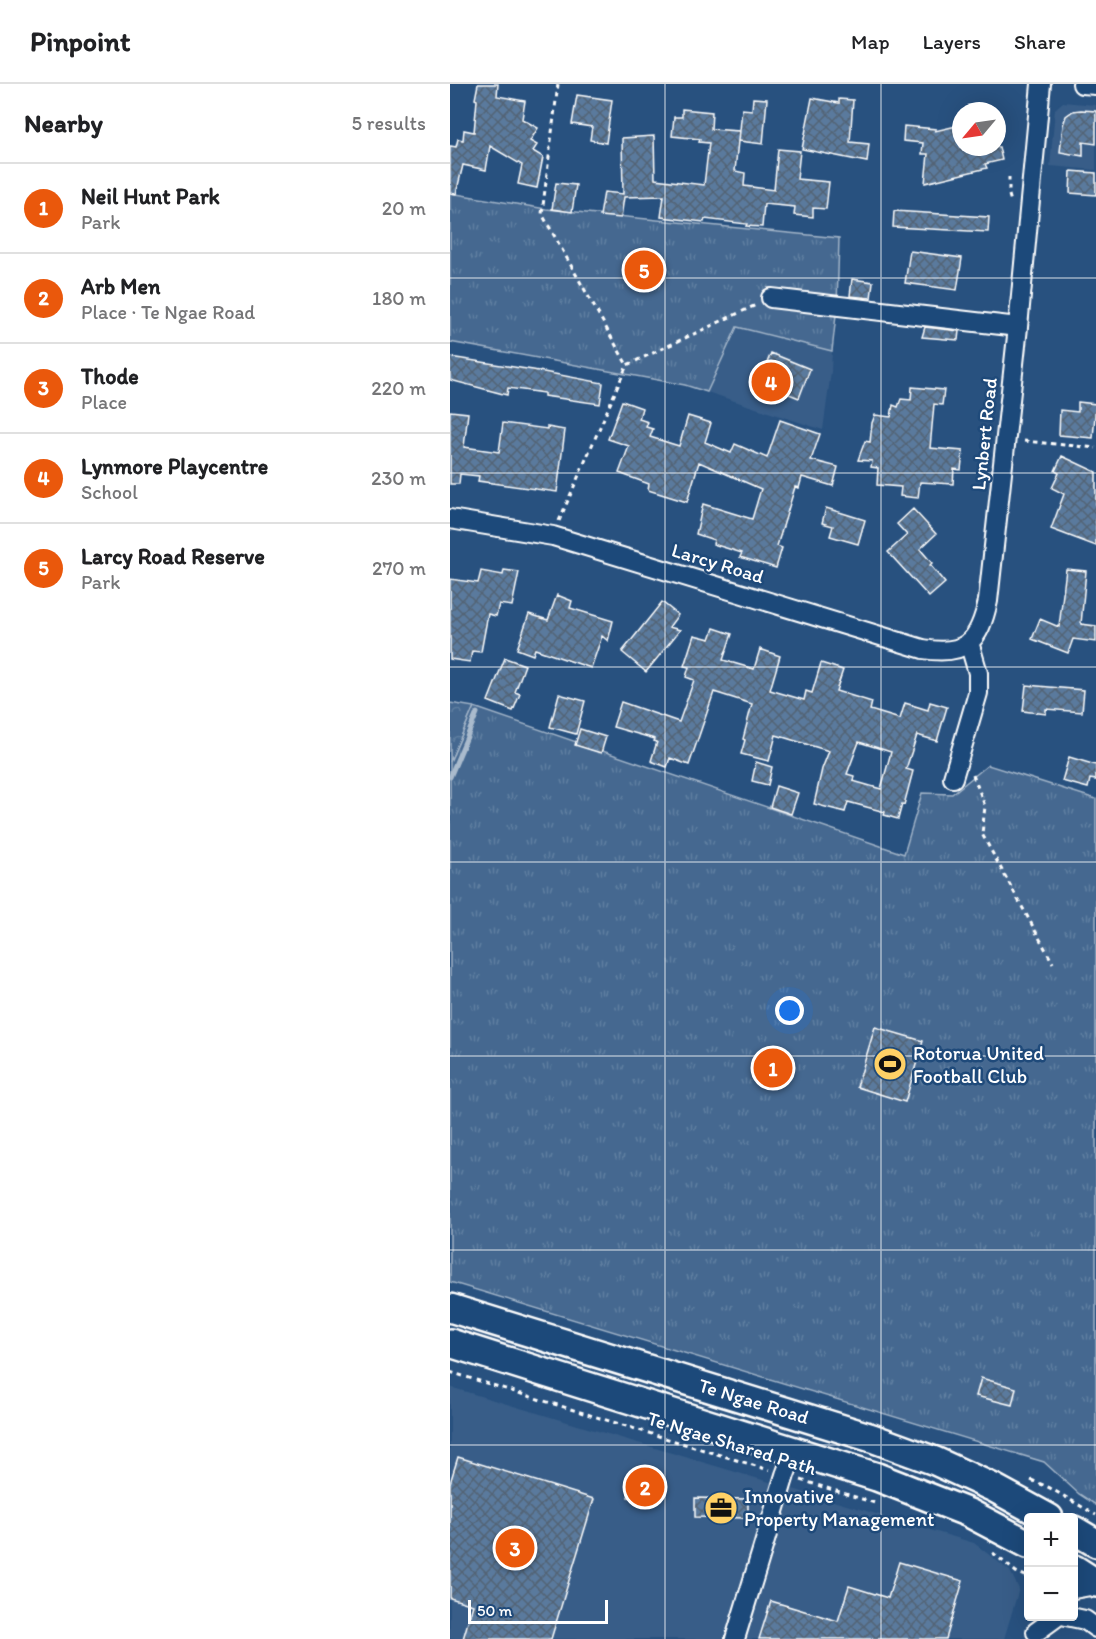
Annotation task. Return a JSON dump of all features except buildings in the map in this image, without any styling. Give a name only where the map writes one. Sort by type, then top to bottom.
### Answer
[{"type":"highway","name":"Te Ngae Road","points":[[450,1308],[872,1438],[935,1461],[994,1488],[1040,1513]]},
{"type":"highway","name":"Te Ngae Road","points":[[450,1343],[789,1463],[877,1477],[969,1513],[1007,1541]]},
{"type":"street","name":"Lynbert Road","points":[[969,642],[976,636],[984,622],[988,601],[1018,327],[1041,84]]},
{"type":"street","points":[[1082,84],[1096,85]]},
{"type":"street","points":[[771,298],[1018,327]]},
{"type":"street","name":"Larcy Road","points":[[450,519],[553,536],[923,649],[939,652],[950,651],[969,642]]},
{"type":"street","points":[[953,778],[978,693],[978,673],[969,642]]},
{"type":"street","points":[[735,1639],[789,1463]]},
{"type":"street","points":[[1081,1535],[1082,1580]]},
{"type":"street","points":[[1007,1541],[1024,1555]]},
{"type":"street","points":[[1078,1619],[1085,1620],[1096,1628]]},
{"type":"street","points":[[1035,1629],[1050,1621]]},
{"type":"path","points":[[558,84],[542,214],[627,365]]},
{"type":"path","points":[[552,520],[559,522],[627,365],[771,298]]},
{"type":"path","points":[[1020,441],[1096,448]]},
{"type":"path","points":[[972,771],[985,806],[981,834],[1053,963]]},
{"type":"path","name":"Te Ngae Shared Path","points":[[450,1372],[789,1463],[880,1504]]},
{"type":"path","points":[[1007,1541],[1010,1566],[1024,1575]]},
{"type":"shaded area","points":[[1063,102],[1096,105],[1096,170],[1050,166],[1055,109]]},
{"type":"shaded area","points":[[737,327],[832,351],[823,430],[707,392]]},
{"type":"shaded area","points":[[450,1387],[974,1543],[1010,1571],[1019,1589],[1004,1639],[450,1639]]},
{"type":"green space","points":[[450,193],[546,209],[839,238],[837,306],[832,351],[737,327],[707,392],[685,385],[450,342]]},
{"type":"green space","points":[[450,703],[474,707],[450,762]]},
{"type":"green space","points":[[474,707],[904,854],[922,793],[952,794],[988,765],[1096,799],[1096,1505],[1079,1494],[1044,1462],[450,1282],[450,762]]},
{"type":"waterway","points":[[450,777],[477,713]]},
{"type":"place","name":"Larcy Road Reserve","points":[[644,270]]},
{"type":"place","name":"Lynmore Playcentre","points":[[771,382]]},
{"type":"place","name":"Rotorua United Football Club","points":[[890,1064]]},
{"type":"place","name":"Neil Hunt Park","points":[[773,1068]]},
{"type":"place","name":"Arb Men","points":[[645,1487]]},
{"type":"place","name":"Innovative Property Management","points":[[721,1508]]},
{"type":"place","name":"Thode","points":[[515,1548]]}]
